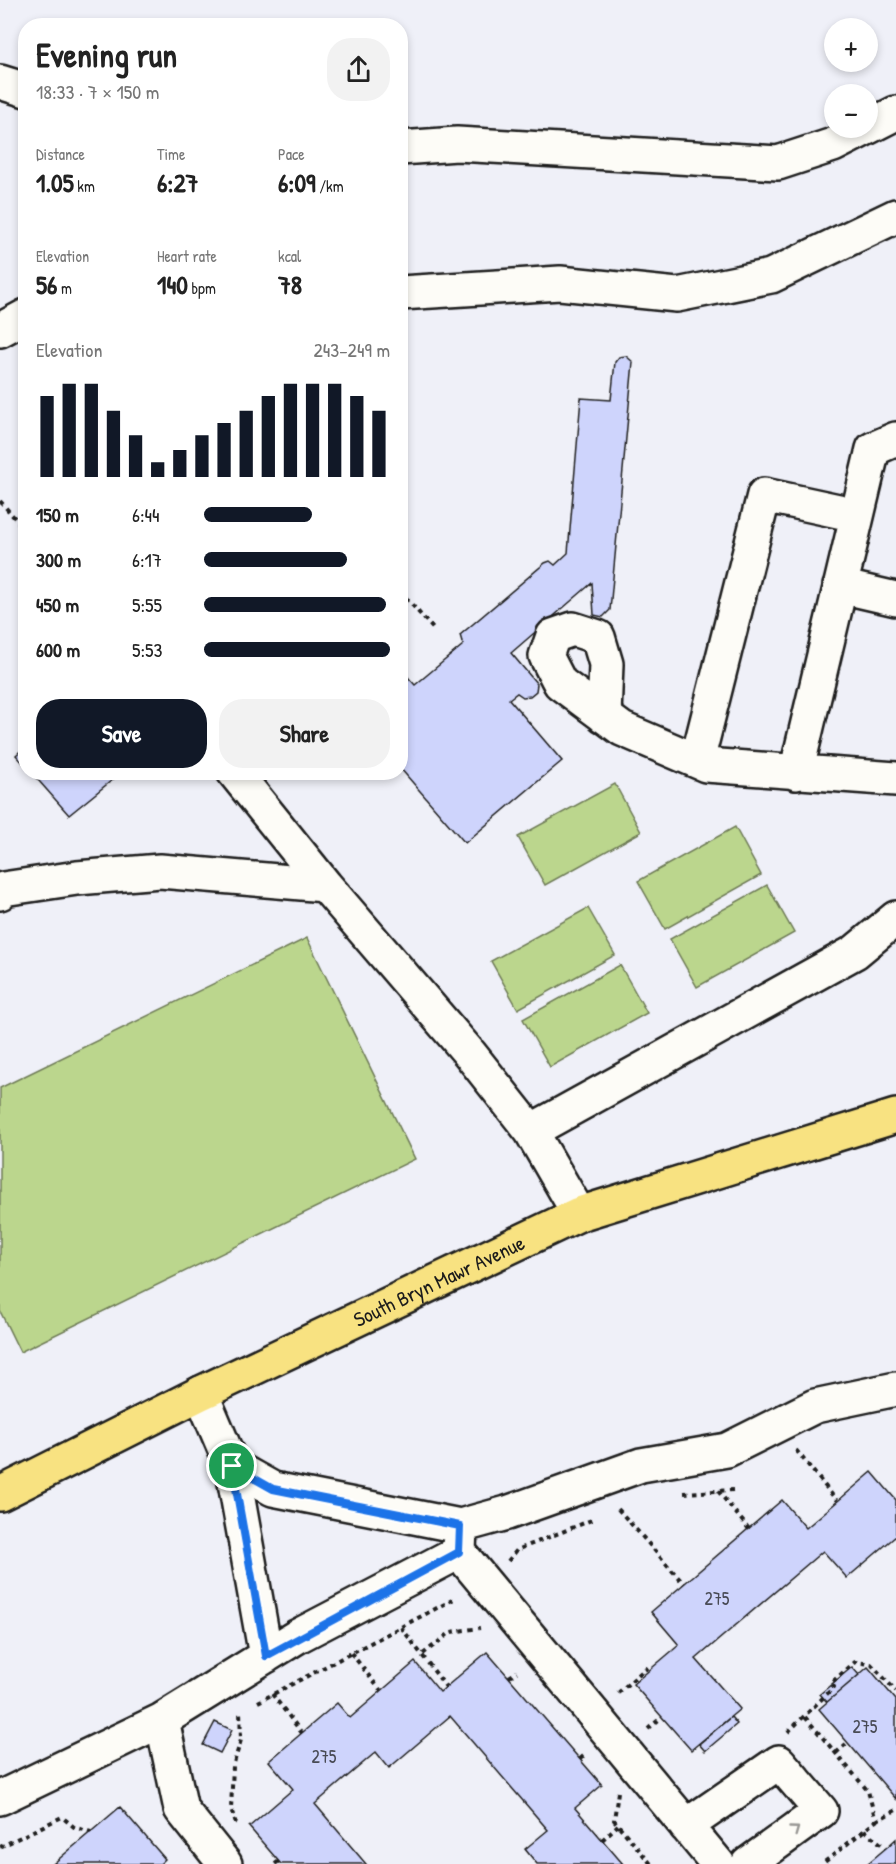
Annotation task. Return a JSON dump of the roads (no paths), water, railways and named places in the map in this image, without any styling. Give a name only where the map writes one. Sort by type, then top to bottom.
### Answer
[{"type":"main road","name":"South Bryn Mawr Avenue","points":[[0,1494],[201,1393],[579,1214],[896,1116]]},
{"type":"lane","points":[[0,82],[18,88]]},
{"type":"lane","points":[[408,147],[457,144],[778,163],[834,145],[896,113]]},
{"type":"lane","points":[[408,292],[560,283],[677,296],[771,276],[896,216]]},
{"type":"lane","points":[[0,330],[18,320]]},
{"type":"lane","points":[[796,773],[873,449],[896,438]]},
{"type":"lane","points":[[697,761],[764,495],[857,515]]},
{"type":"lane","points":[[840,586],[896,599]]},
{"type":"lane","points":[[604,716],[622,729],[706,765],[796,773],[880,776],[896,779]]},
{"type":"lane","points":[[240,780],[325,885],[470,1054],[531,1131],[579,1214]]},
{"type":"lane","points":[[0,893],[3,889],[77,878],[160,872],[325,885]]},
{"type":"lane","points":[[531,1131],[855,952],[896,918]]},
{"type":"lane","points":[[0,1798],[162,1720],[459,1539],[507,1514],[641,1465],[727,1450],[815,1406],[896,1389]]},
{"type":"lane","points":[[201,1393],[232,1466],[266,1656]]},
{"type":"lane","points":[[232,1466],[273,1489],[459,1539],[483,1580],[718,1864]]},
{"type":"lane","points":[[162,1720],[181,1809],[225,1864]]},
{"type":"lane","points":[[686,1826],[779,1762],[821,1810],[748,1864]]}]
